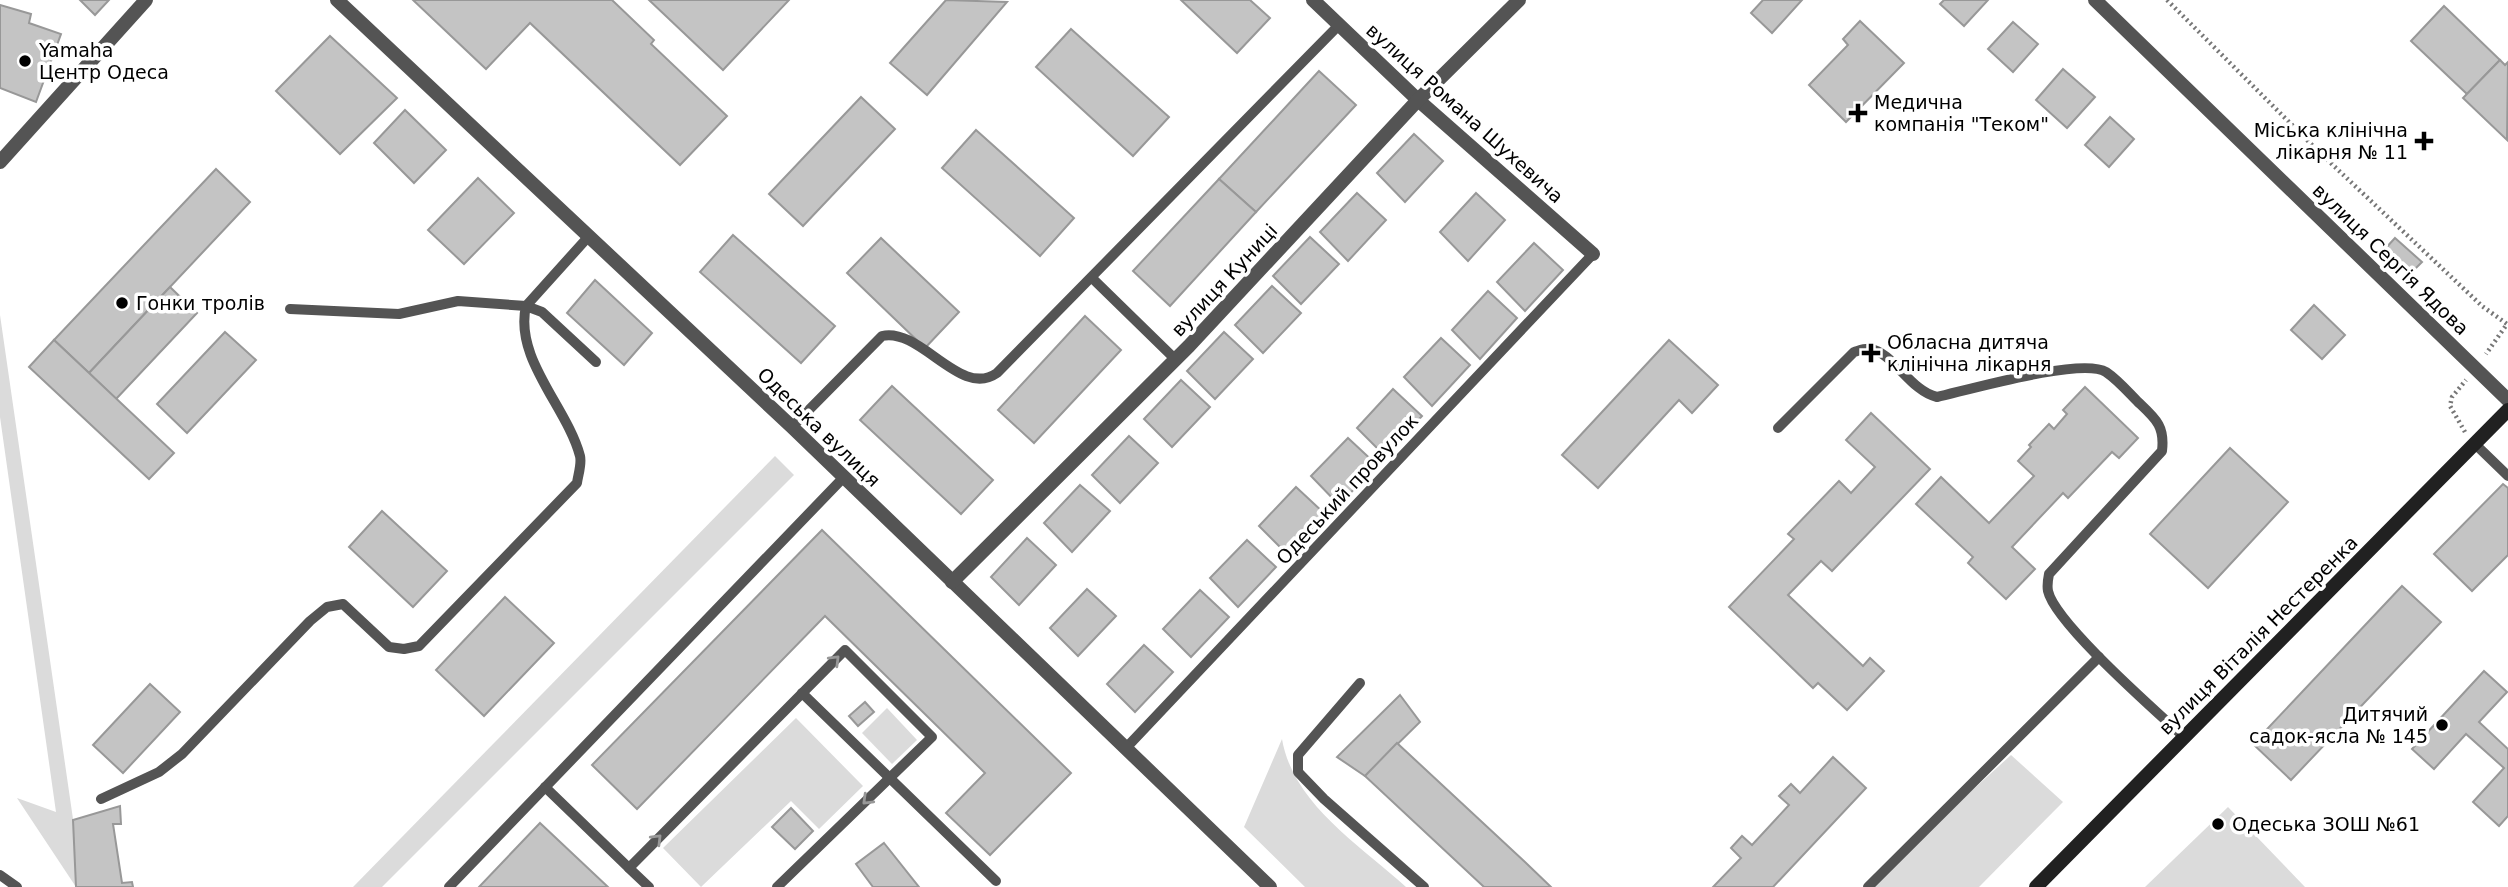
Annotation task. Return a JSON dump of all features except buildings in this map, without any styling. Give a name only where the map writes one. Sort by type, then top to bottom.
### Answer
[{"type":"main road","name":"вулиця Віталія Нестеренка","points":[[2036,887],[2508,411]]},
{"type":"street","points":[[0,162],[146,0]]},
{"type":"street","name":"Одеська вулиця","points":[[337,0],[792,427],[1270,887]]},
{"type":"street","name":"вулиця Романа Шухевича","points":[[1312,0],[1418,100],[1593,254]]},
{"type":"street","name":"вулиця Куниці","points":[[952,582],[1175,359],[1418,100],[1519,0]]},
{"type":"street","name":"вулиця Сергія Ядова","points":[[2095,0],[2508,400]]},
{"type":"lane","points":[[792,427],[882,336],[890,334],[903,338],[972,378],[990,378],[1092,278],[1339,25]]},
{"type":"lane","points":[[101,799],[159,772],[183,754],[310,621],[327,607],[343,604],[389,647],[404,649],[419,646],[577,483],[580,458],[528,347],[524,318],[526,306],[589,236]]},
{"type":"lane","name":"Одеський провулок","points":[[1126,748],[1593,254]]},
{"type":"lane","points":[[1092,278],[1175,359]]},
{"type":"lane","points":[[290,309],[398,314],[458,301],[526,306],[542,312],[596,362]]},
{"type":"lane","points":[[1778,428],[1854,352],[1870,349],[1880,354],[1924,394],[1937,397],[2049,371],[2089,368],[2105,371],[2155,418],[2164,435],[2162,452],[2049,574],[2047,590],[2099,657],[2184,737]]},
{"type":"lane","points":[[2474,444],[2508,476]]},
{"type":"lane","points":[[449,887],[844,477]]},
{"type":"lane","points":[[629,868],[845,650],[932,737],[777,887]]},
{"type":"lane","points":[[1868,887],[2099,657]]},
{"type":"lane","points":[[1360,684],[1298,755],[1298,772],[1324,799],[1424,887]]},
{"type":"lane","points":[[802,693],[996,881]]},
{"type":"lane","points":[[545,787],[649,887]]},
{"type":"lane","points":[[0,875],[17,887]]},
{"type":"path","points":[[2167,0],[2317,150],[2482,306],[2507,324],[2476,369],[2452,397],[2450,406],[2474,444]]},
{"type":"shaded area","points":[[0,315],[73,819],[76,887],[17,798],[56,812],[0,417]]},
{"type":"shaded area","points":[[775,456],[794,475],[382,887],[353,887]]},
{"type":"shaded area","points":[[887,708],[917,740],[892,764],[862,733]]},
{"type":"shaded area","points":[[796,718],[863,786],[819,829],[791,801],[701,887],[663,848]]},
{"type":"shaded area","points":[[1282,739],[1300,784],[1314,803],[1349,839],[1406,887],[1305,887],[1244,827]]},
{"type":"shaded area","points":[[2011,755],[2063,802],[1979,887],[1866,887]]},
{"type":"shaded area","points":[[2228,807],[2305,887],[2145,887]]},
{"type":"place","name":"Yamaha Центр Одеса","points":[[25,61]]},
{"type":"place","name":"Медична компанія \"Теком\"","points":[[1858,113]]},
{"type":"place","name":"Міська клінічна лікарня № 11","points":[[2424,141]]},
{"type":"place","name":"Гонки тролів","points":[[122,303]]},
{"type":"place","name":"Обласна дитяча клінічна лікарня","points":[[1871,353]]},
{"type":"place","name":"Дитячий садок-ясла № 145","points":[[2442,725]]},
{"type":"place","name":"Одеська ЗОШ №61","points":[[2218,824]]}]
